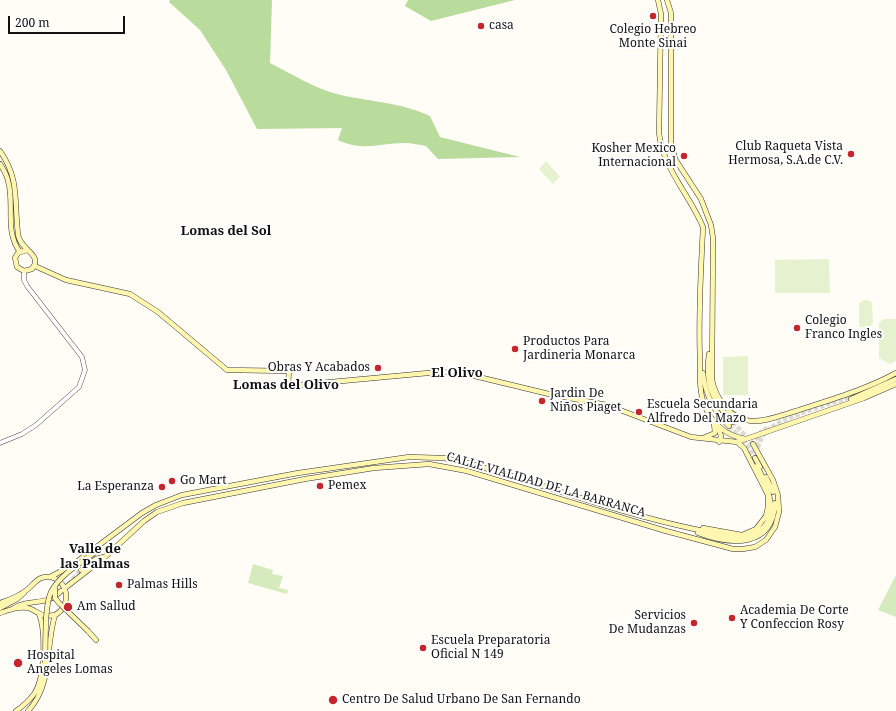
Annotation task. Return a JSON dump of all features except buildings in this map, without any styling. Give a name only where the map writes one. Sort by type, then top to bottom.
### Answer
[{"type":"main road","points":[[658,0],[661,14],[660,145],[672,172],[696,210],[702,227],[699,348],[702,397],[716,426],[715,433],[710,437],[700,439]]},
{"type":"main road","points":[[667,0],[671,28],[670,131],[675,159],[701,199],[711,225],[713,248],[711,349],[714,387],[723,405],[742,419],[759,421],[814,405],[861,388],[896,373]]},
{"type":"main road","points":[[661,14],[665,16],[670,13]]},
{"type":"main road","points":[[660,27],[665,23],[671,28]]},
{"type":"main road","points":[[0,151],[15,180],[18,235],[21,244],[34,255],[35,266]]},
{"type":"main road","points":[[0,164],[8,181],[12,236],[15,245],[20,252]]},
{"type":"main road","points":[[672,172],[677,171],[680,167]]},
{"type":"main road","points":[[27,250],[20,252],[15,257],[17,267],[24,272],[31,270],[35,266]]},
{"type":"main road","points":[[35,266],[66,280],[130,294],[158,312],[228,370],[289,371],[288,386],[428,373],[458,372],[553,395],[607,405],[683,435],[719,442],[737,442],[864,398],[896,384]]},
{"type":"main road","points":[[699,348],[704,382],[709,398],[716,411],[731,424],[709,388],[708,366],[711,349]]},
{"type":"main road","points":[[851,399],[896,379]]},
{"type":"main road","points":[[814,405],[817,415]]},
{"type":"main road","points":[[711,417],[718,426],[731,436],[746,439]]},
{"type":"main road","points":[[718,426],[721,436],[719,442]]},
{"type":"main road","points":[[685,527],[742,535],[756,528],[766,516],[768,496],[744,448],[737,442]]},
{"type":"main road","points":[[685,527],[721,540],[736,542],[752,539],[765,529],[773,516],[775,503],[771,485],[752,444]]},
{"type":"main road","points":[[758,449],[758,457]]},
{"type":"main road","name":"CALLE VIALIDAD DE LA BARRANCA","points":[[0,603],[28,589],[37,580],[50,577],[71,566],[128,523],[156,505],[182,496],[336,467],[426,456],[468,463],[646,518],[685,527]]},
{"type":"main road","name":"CALLE VIALIDAD DE LA BARRANCA","points":[[11,610],[25,603],[50,600],[105,557],[133,530],[157,512],[183,503],[334,474],[429,464],[467,471],[666,531],[733,549],[755,547],[766,540],[775,527],[779,512],[778,495],[773,480],[758,457]]},
{"type":"main road","points":[[685,527],[740,538],[749,536],[761,528],[770,513],[772,505],[768,488],[757,466]]},
{"type":"main road","points":[[128,523],[133,530]]},
{"type":"main road","points":[[16,711],[35,693],[45,663],[48,604],[55,586],[101,548],[106,539]]},
{"type":"main road","points":[[82,570],[96,559],[105,557]]},
{"type":"main road","points":[[62,571],[64,579],[72,583]]},
{"type":"main road","points":[[28,711],[39,696],[45,678],[51,631],[55,615],[64,607],[66,600],[63,590],[56,579],[50,577]]},
{"type":"main road","points":[[55,586],[55,598],[96,640]]},
{"type":"main road","points":[[0,608],[18,600],[28,589]]},
{"type":"main road","points":[[0,613],[11,610],[31,609],[39,614],[55,615]]},
{"type":"main road","points":[[39,614],[42,629],[42,672]]},
{"type":"main road","points":[[42,629],[46,628],[51,631]]},
{"type":"street","points":[[0,443],[22,434],[36,425],[79,387],[85,370],[82,357],[25,283],[24,272]]},
{"type":"green space","points":[[170,0],[272,0],[270,63],[311,84],[337,94],[396,105],[419,111],[430,116],[440,137],[520,157],[438,159],[426,146],[416,144],[396,143],[356,146],[347,144],[338,140],[342,128],[257,129],[226,70],[200,30],[169,2]]},
{"type":"green space","points":[[408,0],[515,0],[431,21],[405,6]]},
{"type":"green space","points":[[546,161],[560,177],[553,184],[539,169]]},
{"type":"green space","points":[[829,259],[830,293],[775,293],[775,260]]},
{"type":"green space","points":[[864,300],[871,301],[872,304],[873,323],[869,328],[860,327],[859,325],[859,303]]},
{"type":"green space","points":[[883,319],[896,319],[896,361],[890,364],[879,358],[879,323]]},
{"type":"green space","points":[[748,356],[748,395],[723,395],[723,357]]},
{"type":"green space","points":[[253,564],[273,570],[272,574],[283,576],[279,588],[288,590],[287,594],[248,583]]},
{"type":"green space","points":[[896,575],[896,617],[878,610]]},
{"type":"tunnel","points":[[880,384],[896,376]]},
{"type":"tunnel","points":[[756,461],[758,449],[763,436],[775,425],[796,415],[855,395]]},
{"type":"tunnel","points":[[733,422],[753,444]]},
{"type":"tunnel","points":[[729,426],[747,444],[755,458]]},
{"type":"tunnel","points":[[757,447],[759,436],[762,431],[767,428]]},
{"type":"tunnel","points":[[68,584],[81,570]]},
{"type":"place","name":"Colegio Hebreo Monte Sinai","points":[[653,16]]},
{"type":"place","name":"casa","points":[[481,26]]},
{"type":"place","name":"Club Raqueta Vista Hermosa, S.A.de C.V.","points":[[851,154]]},
{"type":"place","name":"Kosher Mexico Internacional","points":[[684,156]]},
{"type":"place","name":"Colegio Franco Ingles","points":[[797,328]]},
{"type":"place","name":"Productos Para Jardineria Monarca","points":[[515,349]]},
{"type":"place","name":"Obras Y Acabados","points":[[378,368]]},
{"type":"place","name":"Jardin De Niños Piaget","points":[[542,401]]},
{"type":"place","name":"Escuela Secundaria Alfredo Del Mazo","points":[[639,412]]},
{"type":"place","name":"Go Mart","points":[[172,481]]},
{"type":"place","name":"Pemex","points":[[320,486]]},
{"type":"place","name":"La Esperanza","points":[[162,487]]},
{"type":"place","name":"Palmas Hills","points":[[119,585]]},
{"type":"place","name":"Am Sallud","points":[[68,607]]},
{"type":"place","name":"Academia De Corte Y Confeccion Rosy","points":[[732,618]]},
{"type":"place","name":"Servicios De Mudanzas","points":[[694,623]]},
{"type":"place","name":"Escuela Preparatoria Oficial N 149","points":[[423,648]]},
{"type":"place","name":"Hospital Angeles Lomas","points":[[18,663]]},
{"type":"place","name":"Centro De Salud Urbano De San Fernando","points":[[333,700]]},
{"type":"district","name":"Lomas del Sol","points":[[226,231]]},
{"type":"district","name":"El Olivo","points":[[457,373]]},
{"type":"district","name":"Lomas del Olivo","points":[[286,385]]},
{"type":"district","name":"Valle de las Palmas","points":[[95,556]]}]
